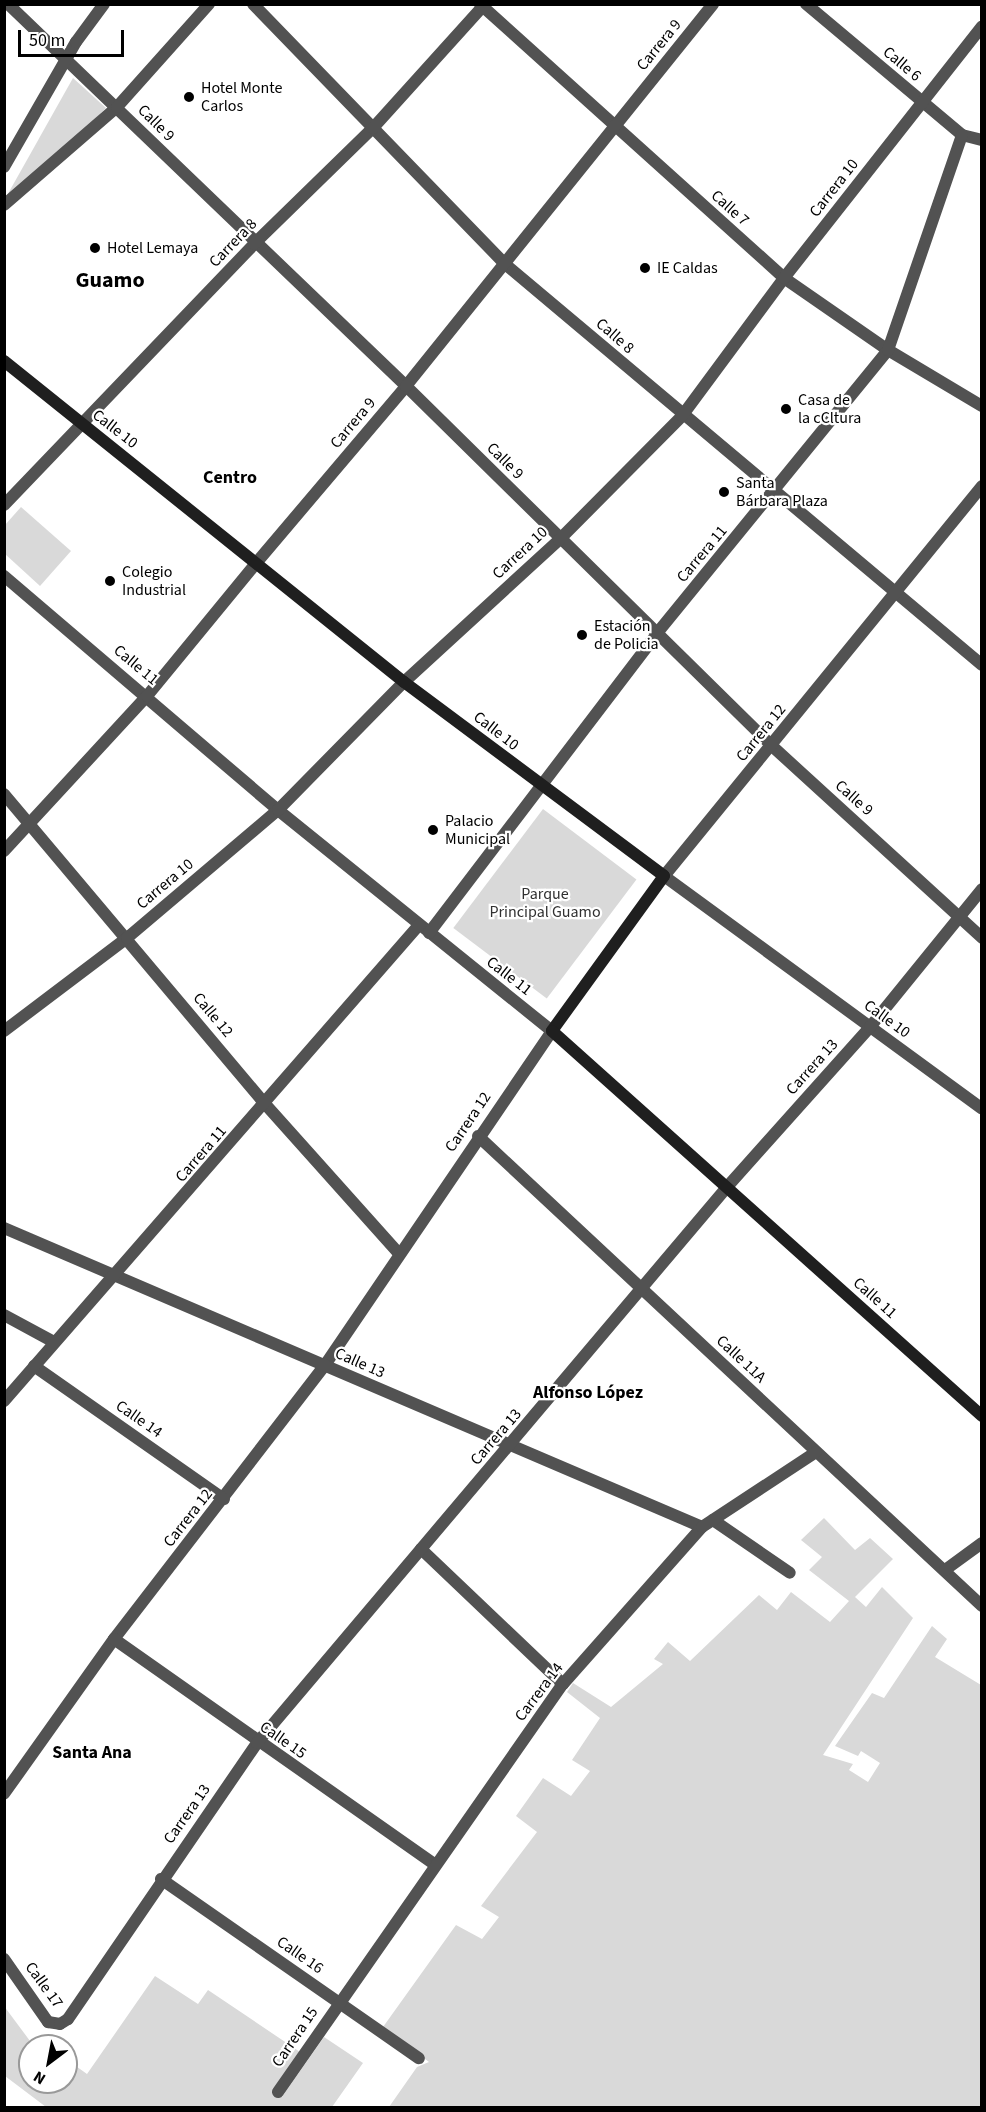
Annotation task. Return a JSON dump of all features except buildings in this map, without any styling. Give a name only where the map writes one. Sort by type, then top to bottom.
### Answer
[{"type":"main road","name":"Calle 10","points":[[4,361],[404,682],[539,785],[664,876]]},
{"type":"main road","name":"Carrera 12","points":[[552,1031],[664,876]]},
{"type":"main road","name":"Calle 11","points":[[552,1031],[981,1416]]},
{"type":"street","name":"Calle 9","points":[[8,4],[117,107],[254,244],[406,386],[559,540],[658,632],[772,746],[981,938]]},
{"type":"street","points":[[4,167],[76,42],[104,4]]},
{"type":"street","points":[[4,205],[117,107],[209,4]]},
{"type":"street","name":"Calle 8","points":[[253,4],[505,264],[682,416],[777,490],[893,594],[981,665]]},
{"type":"street","name":"Carrera 9","points":[[4,851],[31,825],[147,696],[406,386],[713,4]]},
{"type":"street","name":"Calle 6","points":[[807,4],[962,135],[981,140]]},
{"type":"street","name":"Carrera 8","points":[[4,505],[254,244],[373,128],[482,5]]},
{"type":"street","name":"Calle 7","points":[[482,5],[784,278],[888,350],[981,406]]},
{"type":"street","name":"Carrera 10","points":[[4,1031],[127,938],[278,810],[404,682],[559,540],[682,416],[784,278],[981,26]]},
{"type":"street","name":"Carrera 11","points":[[4,1401],[54,1342],[424,929],[658,632],[777,490],[888,350],[962,135]]},
{"type":"street","name":"Carrera 12","points":[[664,876],[772,746],[981,486]]},
{"type":"street","name":"Calle 11","points":[[4,576],[278,810],[552,1031]]},
{"type":"street","name":"Calle 12","points":[[4,794],[266,1105],[399,1254]]},
{"type":"street","name":"Calle 10","points":[[664,876],[981,1109]]},
{"type":"street","name":"Carrera 13","points":[[60,2024],[68,2019],[161,1879],[257,1743],[644,1289],[727,1187],[870,1027],[981,889]]},
{"type":"street","name":"Carrera 12","points":[[4,1794],[114,1639],[325,1365],[478,1136],[552,1031]]},
{"type":"street","name":"Calle 11A","points":[[478,1136],[981,1606]]},
{"type":"street","name":"Calle 13","points":[[4,1228],[117,1274],[510,1447],[708,1524],[790,1573]]},
{"type":"street","points":[[4,1315],[54,1342]]},
{"type":"street","name":"Calle 14","points":[[34,1366],[224,1499]]},
{"type":"street","name":"Carrera 14","points":[[339,2002],[563,1684],[708,1524],[816,1452]]},
{"type":"street","points":[[945,1570],[981,1543]]},
{"type":"street","points":[[421,1549],[563,1684]]},
{"type":"street","name":"Calle 15","points":[[114,1639],[257,1743],[435,1865]]},
{"type":"street","name":"Calle 16","points":[[161,1879],[419,2058]]},
{"type":"street","name":"Calle 17","points":[[4,1959],[48,2022],[60,2024]]},
{"type":"street","name":"Carrera 15","points":[[278,2092],[339,2002]]},
{"type":"green space","points":[[73,78],[106,108],[5,206],[5,199]]},
{"type":"green space","points":[[21,507],[71,551],[40,586],[5,554],[5,525]]},
{"type":"green space","name":"Parque Principal Guamo","points":[[543,809],[636,879],[547,998],[453,928]]},
{"type":"green space","points":[[824,1518],[855,1550],[870,1538],[893,1559],[855,1597],[866,1607],[882,1587],[913,1618],[823,1755],[853,1764],[849,1770],[868,1782],[880,1763],[861,1751],[858,1756],[835,1746],[872,1693],[884,1698],[932,1626],[947,1639],[935,1657],[981,1685],[981,2107],[389,2107],[417,2067],[429,2062],[383,2027],[456,1925],[482,1939],[499,1917],[481,1906],[537,1832],[516,1816],[543,1778],[571,1796],[590,1771],[572,1760],[600,1718],[567,1692],[573,1683],[611,1707],[663,1664],[654,1659],[668,1642],[690,1661],[759,1595],[777,1610],[791,1592],[830,1622],[849,1601],[809,1570],[822,1557],[801,1540]]},
{"type":"green space","points":[[155,1976],[198,2004],[208,1990],[300,2052],[274,2092],[282,2097],[324,2037],[363,2063],[332,2107],[46,2107],[29,2094],[78,2094],[78,2068],[87,2074]]},
{"type":"green space","points":[[4,2006],[25,2034],[18,2034],[18,2086],[5,2076]]},
{"type":"place","name":"Hotel Monte Carlos","points":[[189,97]]},
{"type":"place","name":"Hotel Lemaya","points":[[95,248]]},
{"type":"place","name":"IE Caldas","points":[[645,268]]},
{"type":"place","name":"Casa de la cCltura","points":[[786,409]]},
{"type":"place","name":"Santa Bárbara Plaza","points":[[724,492]]},
{"type":"place","name":"Colegio Industrial","points":[[110,581]]},
{"type":"place","name":"Estación de Policia","points":[[582,635]]},
{"type":"place","name":"Palacio Municipal","points":[[433,830]]},
{"type":"district","name":"Guamo","points":[[110,281]]},
{"type":"district","name":"Centro","points":[[230,478]]},
{"type":"district","name":"Alfonso López","points":[[588,1393]]},
{"type":"district","name":"Santa Ana","points":[[92,1753]]}]
